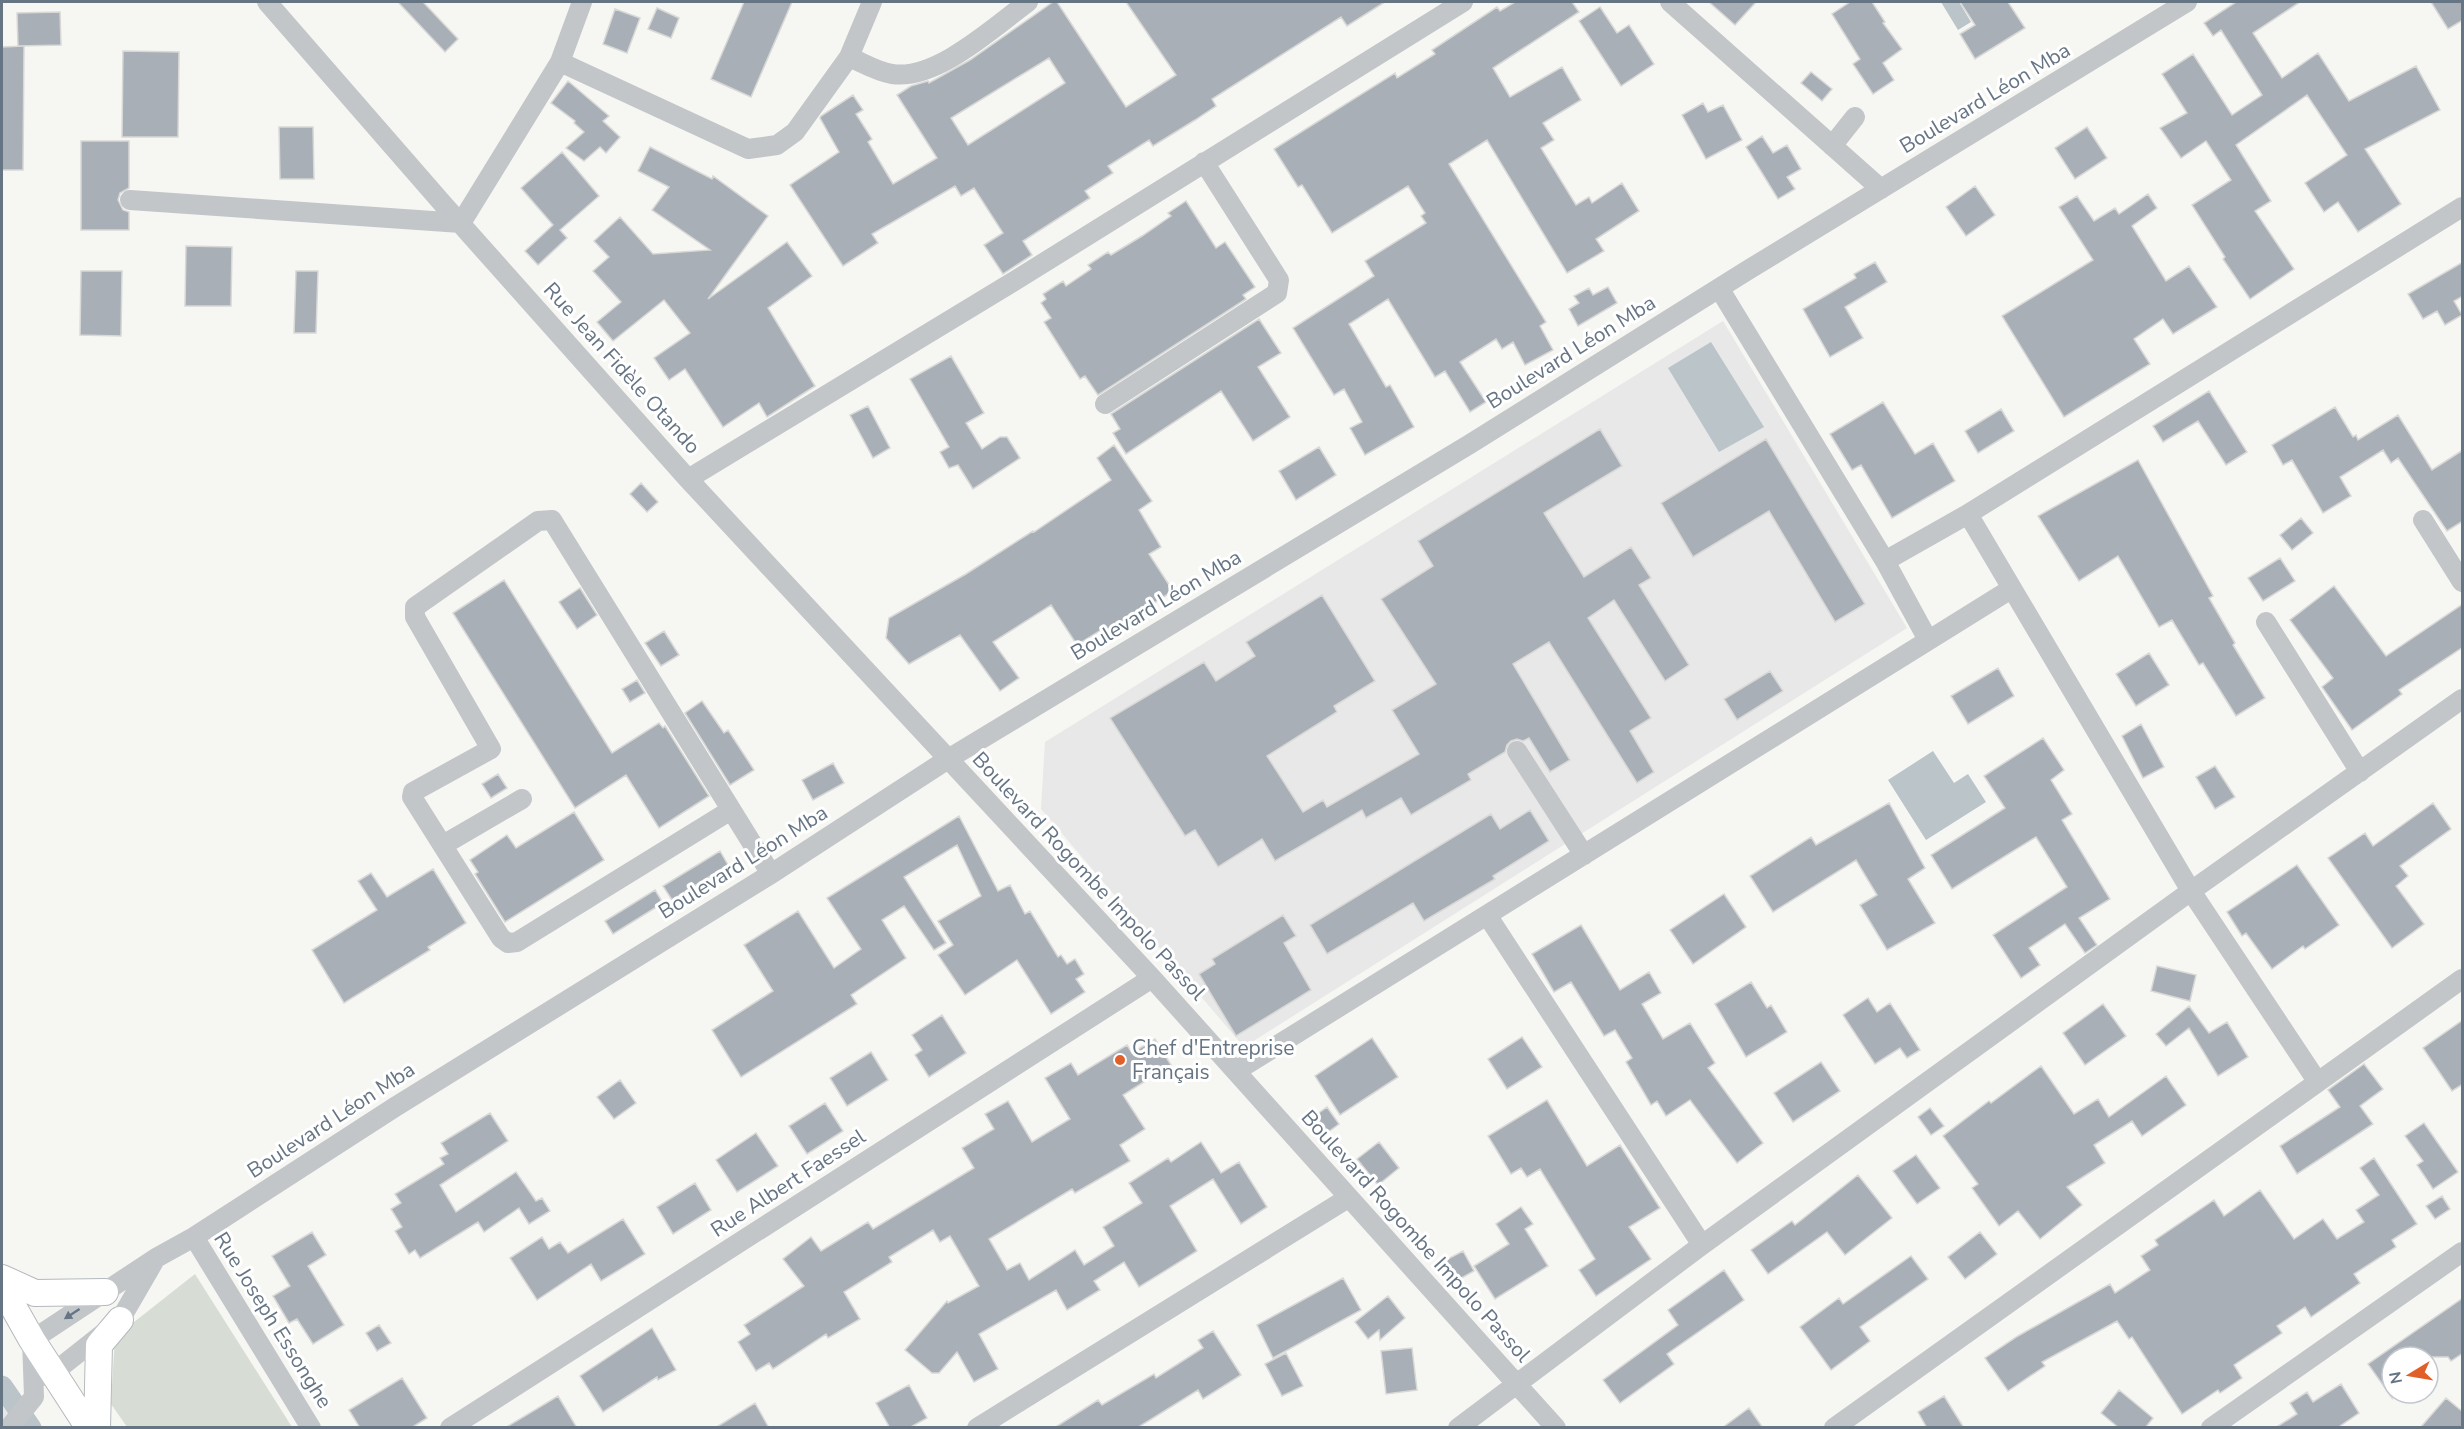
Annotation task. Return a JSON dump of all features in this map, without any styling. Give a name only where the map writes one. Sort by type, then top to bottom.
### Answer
[{"type":"main road","points":[[2,1278],[35,1293],[105,1292]]},
{"type":"main road","points":[[2,1287],[32,1340],[40,1383],[88,1428]]},
{"type":"main road","points":[[97,1428],[99,1345],[120,1320]]},
{"type":"street","name":"Rue Jean Fidèle Otando","points":[[267,2],[688,479],[948,759]]},
{"type":"street","points":[[130,200],[461,223],[560,62],[582,2]]},
{"type":"street","points":[[560,62],[748,149],[777,145],[795,132],[849,57],[872,2]]},
{"type":"street","points":[[849,57],[892,74],[919,74],[942,64],[1028,2]]},
{"type":"street","points":[[688,479],[1006,286],[1463,2]]},
{"type":"street","points":[[1670,2],[1881,189]]},
{"type":"street","name":"Boulevard Léon Mba","points":[[32,1340],[156,1258],[194,1237],[395,1107],[771,874],[948,759],[1470,444],[1719,288],[2187,2]]},
{"type":"street","points":[[1832,146],[1855,117]]},
{"type":"street","points":[[1105,404],[1277,293],[1279,280],[1204,162]]},
{"type":"street","points":[[1885,561],[1968,514],[2463,207]]},
{"type":"street","points":[[1719,288],[1885,561],[1928,640]]},
{"type":"street","points":[[1968,514],[2192,891],[2317,1082]]},
{"type":"street","points":[[731,810],[517,942],[508,943],[501,938],[412,797],[413,792],[491,749],[415,617],[415,608],[538,521],[552,520],[771,874]]},
{"type":"street","points":[[2423,520],[2463,582]]},
{"type":"street","points":[[1236,1071],[2011,589]]},
{"type":"street","points":[[2266,622],[2360,772]]},
{"type":"street","points":[[1458,1428],[1702,1245],[2192,891],[2463,699]]},
{"type":"street","points":[[1517,751],[1584,855]]},
{"type":"street","name":"Boulevard Rogombe Impolo Passol","points":[[948,759],[1152,978],[1556,1428]]},
{"type":"street","points":[[443,845],[522,799]]},
{"type":"street","points":[[1487,915],[1702,1245]]},
{"type":"street","name":"Rue Albert Faessel","points":[[450,1428],[1152,978]]},
{"type":"street","points":[[1834,1428],[2463,979]]},
{"type":"street","points":[[977,1428],[1348,1197]]},
{"type":"street","name":"Rue Joseph Essonghe","points":[[194,1237],[311,1428]]},
{"type":"street","points":[[2211,1428],[2463,1252]]},
{"type":"street","points":[[9,1428],[40,1383],[120,1320],[156,1258]]},
{"type":"shaded area","points":[[1941,2],[1959,2],[1971,22],[1958,30]]},
{"type":"shaded area","points":[[1723,321],[1907,628],[1244,1047],[1041,809],[1045,742]]},
{"type":"shaded area","points":[[1711,342],[1764,427],[1719,452],[1668,368]]},
{"type":"shaded area","points":[[1933,751],[1954,783],[1968,774],[1986,802],[1926,840],[1888,780]]},
{"type":"shaded area","points":[[195,1274],[292,1427],[127,1427],[111,1404],[115,1337]]},
{"type":"shaded area","points":[[2,1382],[36,1427],[2,1427]]},
{"type":"building","points":[[398,2],[423,2],[458,39],[445,52]]},
{"type":"building","points":[[744,2],[792,2],[751,97],[711,79]]},
{"type":"building","points":[[1053,2],[1057,2],[1126,107],[1176,75],[1126,2],[1385,2],[1347,26],[1341,17],[1212,99],[1216,106],[1195,120],[1153,146],[1149,140],[1108,166],[1113,173],[1085,191],[1090,198],[1023,241],[1032,255],[1003,274],[984,245],[1003,233],[974,188],[961,196],[955,186],[872,234],[878,243],[843,266],[790,185],[839,152],[821,116],[853,95],[863,110],[856,114],[872,139],[868,142],[893,184],[937,158],[897,95],[911,86],[928,81],[929,83],[970,60]],"holes":[[[1049,58],[1065,83],[968,145],[951,118]]]},
{"type":"building","points":[[1515,2],[1572,2],[1579,12],[1493,68],[1510,97],[1562,67],[1581,100],[1543,123],[1554,140],[1541,148],[1576,205],[1589,197],[1592,203],[1622,183],[1639,211],[1596,239],[1604,251],[1567,273],[1487,140],[1449,164],[1546,322],[1540,326],[1553,350],[1525,365],[1513,342],[1502,349],[1496,339],[1460,362],[1486,402],[1470,412],[1445,371],[1435,377],[1388,299],[1349,324],[1386,387],[1390,385],[1414,427],[1365,455],[1350,428],[1362,422],[1344,389],[1334,395],[1293,328],[1374,276],[1365,261],[1426,223],[1421,216],[1425,213],[1408,186],[1332,233],[1302,185],[1298,187],[1274,149],[1395,73],[1397,78],[1435,54],[1432,50],[1497,7],[1500,11]]},
{"type":"building","points":[[1709,2],[1756,2],[1735,25]]},
{"type":"building","points":[[1850,2],[1872,2],[1885,22],[1883,23],[1902,49],[1883,63],[1894,80],[1873,94],[1853,64],[1860,59],[1832,14]]},
{"type":"building","points":[[1960,2],[2008,2],[2025,28],[1975,59],[1960,34],[1975,25]]},
{"type":"building","points":[[2236,2],[2300,2],[2253,33],[2282,78],[2318,53],[2349,101],[2416,66],[2440,110],[2365,149],[2401,204],[2358,232],[2338,202],[2324,212],[2305,183],[2347,155],[2307,95],[2236,145],[2271,201],[2255,211],[2294,269],[2250,299],[2223,259],[2225,257],[2192,205],[2231,180],[2206,141],[2181,158],[2160,128],[2187,113],[2162,74],[2193,54],[2232,115],[2262,95],[2221,30],[2213,36],[2204,23]]},
{"type":"building","points":[[2431,2],[2463,2],[2463,20],[2448,29]]},
{"type":"building","points":[[1600,7],[1617,33],[1629,25],[1654,64],[1621,86],[1579,21]]},
{"type":"building","points":[[657,8],[679,18],[671,38],[648,29]]},
{"type":"building","points":[[615,9],[640,18],[627,53],[603,44]]},
{"type":"building","points":[[60,12],[61,45],[18,46],[17,13]]},
{"type":"building","points":[[24,46],[23,170],[2,170],[2,47]]},
{"type":"building","points":[[123,51],[179,52],[178,137],[122,137]]},
{"type":"building","points":[[1811,72],[1832,89],[1822,101],[1801,83]]},
{"type":"building","points":[[568,81],[609,116],[603,121],[620,137],[606,153],[600,147],[584,161],[566,148],[584,132],[574,123],[575,121],[551,103]]},
{"type":"building","points":[[1703,103],[1708,112],[1723,105],[1742,140],[1706,159],[1682,115]]},
{"type":"building","points":[[279,127],[313,127],[314,179],[280,179]]},
{"type":"building","points":[[2087,127],[2107,158],[2075,179],[2055,148]]},
{"type":"building","points":[[1762,136],[1773,153],[1787,145],[1801,169],[1787,177],[1795,189],[1778,199],[1746,147]]},
{"type":"building","points":[[81,141],[129,141],[129,188],[120,193],[118,200],[123,210],[129,212],[129,230],[81,230]]},
{"type":"building","points":[[650,147],[712,179],[713,176],[768,216],[708,299],[787,242],[812,276],[768,308],[815,386],[767,417],[759,403],[723,427],[685,369],[669,380],[654,358],[690,333],[664,300],[613,341],[597,322],[621,302],[593,271],[609,257],[594,241],[620,217],[653,254],[710,250],[652,210],[669,187],[638,171]]},
{"type":"building","points":[[562,152],[599,196],[560,230],[567,238],[538,265],[525,251],[553,225],[521,188]]},
{"type":"building","points":[[1975,186],[1995,215],[1966,236],[1946,207]]},
{"type":"building","points":[[2148,194],[2157,208],[2132,226],[2166,281],[2189,266],[2217,307],[2173,334],[2163,319],[2134,339],[2150,364],[2064,417],[2002,316],[2093,260],[2059,207],[2077,196],[2094,221],[2115,208],[2119,214]]},
{"type":"building","points":[[1186,201],[1216,248],[1225,242],[1255,287],[1243,295],[1246,299],[1098,395],[1085,376],[1080,379],[1044,322],[1051,318],[1041,303],[1046,299],[1043,294],[1063,281],[1066,286],[1091,269],[1088,265],[1108,252],[1111,255],[1142,236],[1171,216],[1168,213]]},
{"type":"building","points":[[186,246],[232,247],[231,306],[185,306]]},
{"type":"building","points":[[1875,262],[1887,282],[1845,307],[1863,338],[1830,357],[1803,309],[1856,278],[1854,274]]},
{"type":"building","points":[[2463,262],[2463,296],[2454,301],[2462,315],[2445,325],[2437,311],[2423,319],[2408,294]]},
{"type":"building","points":[[81,271],[122,271],[121,336],[80,335]]},
{"type":"building","points":[[296,271],[318,271],[316,333],[294,333]]},
{"type":"building","points":[[1608,287],[1617,303],[1578,326],[1569,309],[1579,303],[1574,296],[1589,288],[1593,295]]},
{"type":"building","points":[[1259,319],[1281,353],[1258,367],[1290,417],[1253,441],[1221,391],[1126,454],[1113,433],[1120,429],[1111,414]]},
{"type":"building","points":[[951,356],[984,413],[966,423],[982,449],[1000,437],[1007,437],[1020,458],[973,489],[958,465],[949,468],[940,452],[949,447],[910,379]]},
{"type":"building","points":[[2209,391],[2247,452],[2226,465],[2198,421],[2163,442],[2153,426]]},
{"type":"building","points":[[1883,402],[1915,454],[1933,443],[1955,481],[1892,518],[1861,465],[1852,470],[1830,434]]},
{"type":"building","points":[[868,406],[890,448],[873,458],[850,415]]},
{"type":"building","points":[[2335,407],[2353,437],[2356,435],[2358,440],[2398,415],[2432,470],[2463,450],[2463,521],[2447,531],[2398,458],[2391,463],[2383,450],[2340,477],[2351,496],[2323,513],[2292,460],[2283,465],[2272,445]]},
{"type":"building","points":[[2001,409],[2014,431],[1978,453],[1965,431]]},
{"type":"building","points":[[1600,429],[1622,466],[1544,513],[1584,577],[1631,547],[1651,578],[1639,585],[1689,665],[1665,681],[1614,600],[1588,618],[1651,718],[1630,731],[1654,772],[1637,783],[1549,642],[1513,664],[1570,760],[1550,772],[1529,738],[1523,741],[1517,739],[1507,745],[1505,752],[1468,774],[1471,780],[1411,815],[1401,798],[1366,818],[1362,810],[1275,861],[1262,839],[1218,867],[1195,830],[1185,836],[1110,718],[1204,662],[1216,681],[1255,656],[1246,642],[1322,595],[1375,681],[1334,706],[1337,712],[1267,756],[1303,812],[1323,800],[1327,807],[1419,754],[1392,710],[1436,684],[1381,599],[1433,566],[1418,541]]},
{"type":"building","points":[[1766,439],[1865,604],[1835,622],[1769,511],[1693,557],[1661,503]]},
{"type":"building","points":[[1114,445],[1152,501],[1139,510],[1161,547],[1149,554],[1173,591],[1104,635],[1101,630],[1077,645],[1051,605],[993,642],[1019,678],[1000,691],[960,635],[909,664],[886,638],[889,618],[1034,532],[1111,480],[1097,458]]},
{"type":"building","points":[[1319,447],[1336,475],[1296,500],[1279,471]]},
{"type":"building","points":[[2138,460],[2213,596],[2209,598],[2235,643],[2233,645],[2265,698],[2236,716],[2203,663],[2199,665],[2172,620],[2159,627],[2118,556],[2079,581],[2038,516]]},
{"type":"building","points":[[641,483],[658,502],[647,512],[630,494]]},
{"type":"building","points":[[2301,518],[2313,533],[2292,550],[2280,535]]},
{"type":"building","points":[[2280,558],[2295,581],[2263,601],[2248,578]]},
{"type":"building","points":[[504,580],[612,753],[659,723],[663,728],[665,726],[709,796],[659,828],[626,775],[575,808],[453,613]]},
{"type":"building","points":[[2334,586],[2386,656],[2463,604],[2463,647],[2399,690],[2402,694],[2352,730],[2322,687],[2333,678],[2290,620]]},
{"type":"building","points":[[580,588],[597,615],[577,629],[559,602]]},
{"type":"building","points":[[664,631],[679,655],[661,666],[645,643]]},
{"type":"building","points":[[2149,653],[2169,685],[2136,706],[2116,674]]},
{"type":"building","points":[[1998,668],[2014,696],[1968,724],[1951,696]]},
{"type":"building","points":[[1770,671],[1783,691],[1737,720],[1724,699]]},
{"type":"building","points":[[637,680],[645,693],[630,702],[622,689]]},
{"type":"building","points":[[702,701],[724,733],[728,730],[754,770],[730,785],[685,713]]},
{"type":"building","points":[[2141,724],[2164,767],[2143,778],[2122,736]]},
{"type":"building","points":[[2043,738],[2064,770],[2051,780],[2072,814],[2062,820],[2110,899],[2079,918],[2097,945],[2085,953],[2065,924],[2029,948],[2040,965],[2021,978],[1993,935],[2067,887],[2036,837],[1952,889],[1931,855],[2005,808],[1984,776]]},
{"type":"building","points":[[833,763],[844,783],[813,800],[802,780]]},
{"type":"building","points":[[2215,766],[2235,797],[2215,809],[2196,777]]},
{"type":"building","points":[[498,774],[507,788],[491,798],[482,784]]},
{"type":"building","points":[[1889,803],[1925,868],[1908,879],[1935,923],[1887,950],[1860,905],[1877,895],[1856,860],[1773,912],[1750,876],[1811,837],[1816,845]]},
{"type":"building","points":[[2433,803],[2451,829],[2400,866],[2408,876],[2396,886],[2424,924],[2392,948],[2328,858],[2365,833],[2373,846]]},
{"type":"building","points":[[1530,810],[1549,841],[1493,876],[1495,879],[1424,921],[1413,903],[1327,954],[1310,925],[1491,814],[1500,829]]},
{"type":"building","points":[[574,812],[604,860],[505,922],[475,874],[478,872],[470,860],[507,835],[516,848]]},
{"type":"building","points":[[959,816],[998,891],[1010,885],[1025,914],[1030,911],[1058,957],[1061,955],[1067,964],[1075,959],[1084,974],[1076,979],[1085,992],[1051,1014],[1017,960],[965,995],[938,955],[953,945],[938,921],[981,896],[957,845],[904,877],[946,943],[934,950],[904,906],[882,920],[906,958],[851,995],[857,1004],[741,1077],[712,1030],[773,991],[744,945],[798,911],[834,968],[861,949],[827,898]]},
{"type":"building","points":[[720,851],[728,865],[672,900],[663,886]]},
{"type":"building","points":[[2297,865],[2339,925],[2305,949],[2303,946],[2272,969],[2246,933],[2242,936],[2227,912]]},
{"type":"building","points":[[433,869],[466,923],[428,947],[430,950],[344,1003],[312,950],[377,910],[358,881],[371,873],[387,897]]},
{"type":"building","points":[[655,890],[663,903],[613,934],[605,921]]},
{"type":"building","points":[[1724,894],[1746,927],[1693,964],[1670,930]]},
{"type":"building","points":[[1283,915],[1296,936],[1284,943],[1311,990],[1236,1036],[1199,974],[1215,964],[1212,959]]},
{"type":"building","points":[[1581,925],[1620,990],[1649,972],[1661,993],[1642,1004],[1663,1039],[1690,1023],[1715,1063],[1708,1068],[1763,1143],[1737,1163],[1690,1100],[1666,1116],[1657,1101],[1651,1105],[1626,1062],[1632,1058],[1615,1030],[1604,1036],[1571,982],[1554,992],[1532,954]]},
{"type":"building","points":[[2157,966],[2196,975],[2190,1001],[2151,991]]},
{"type":"building","points":[[1751,982],[1767,1008],[1771,1005],[1787,1032],[1746,1057],[1715,1004]]},
{"type":"building","points":[[1868,998],[1877,1012],[1890,1003],[1920,1050],[1907,1058],[1900,1048],[1875,1064],[1843,1015]]},
{"type":"building","points":[[2103,1004],[2126,1036],[2085,1065],[2063,1033]]},
{"type":"building","points":[[2189,1006],[2209,1033],[2227,1022],[2248,1057],[2218,1076],[2189,1028],[2166,1046],[2156,1034]]},
{"type":"building","points":[[942,1015],[966,1053],[929,1077],[915,1055],[922,1050],[912,1035]]},
{"type":"building","points":[[2463,1020],[2463,1084],[2452,1091],[2423,1048]]},
{"type":"building","points":[[1522,1037],[1542,1067],[1507,1089],[1488,1059]]},
{"type":"building","points":[[1372,1038],[1398,1077],[1340,1115],[1315,1076]]},
{"type":"building","points":[[1155,1039],[1171,1065],[1123,1095],[1145,1129],[1120,1145],[1130,1161],[1075,1193],[1072,1189],[989,1239],[1007,1270],[1020,1263],[1029,1280],[1075,1250],[1084,1265],[1114,1246],[1103,1227],[1142,1203],[1129,1183],[1168,1158],[1171,1162],[1201,1142],[1221,1173],[1239,1162],[1267,1207],[1241,1224],[1213,1179],[1170,1206],[1197,1251],[1139,1287],[1124,1262],[1094,1281],[1100,1290],[1067,1310],[1056,1290],[979,1334],[998,1369],[974,1382],[957,1352],[939,1373],[932,1373],[905,1350],[947,1301],[948,1303],[979,1286],[950,1236],[940,1242],[933,1230],[889,1257],[892,1262],[844,1292],[860,1319],[828,1338],[826,1334],[773,1369],[769,1363],[756,1371],[738,1342],[750,1334],[744,1325],[804,1286],[783,1259],[811,1237],[821,1251],[868,1222],[873,1229],[974,1168],[962,1148],[994,1129],[985,1114],[1008,1101],[1032,1142],[1070,1119],[1045,1078],[1071,1063],[1078,1075],[1127,1045],[1132,1053]]},
{"type":"building","points":[[871,1052],[888,1080],[847,1106],[830,1078]]},
{"type":"building","points":[[1821,1062],[1840,1091],[1793,1122],[1774,1093]]},
{"type":"building","points":[[2364,1064],[2383,1089],[2360,1106],[2373,1124],[2297,1174],[2280,1146],[2340,1107],[2328,1090]]},
{"type":"building","points":[[2041,1066],[2074,1114],[2098,1099],[2109,1117],[2166,1076],[2186,1105],[2142,1136],[2132,1121],[2094,1145],[2105,1163],[2067,1187],[2082,1205],[2040,1239],[2018,1211],[1999,1226],[1972,1188],[1978,1184],[1943,1136]]},
{"type":"building","points":[[620,1080],[636,1103],[614,1119],[597,1097]]},
{"type":"building","points":[[1547,1100],[1587,1166],[1620,1145],[1660,1208],[1629,1227],[1651,1259],[1596,1296],[1579,1270],[1595,1259],[1540,1169],[1527,1177],[1521,1168],[1511,1174],[1488,1136]]},
{"type":"building","points":[[825,1103],[843,1131],[807,1154],[789,1126]]},
{"type":"building","points":[[1327,1107],[1339,1124],[1324,1135],[1312,1118]]},
{"type":"building","points":[[1930,1108],[1944,1126],[1931,1135],[1918,1117]]},
{"type":"building","points":[[490,1113],[508,1141],[440,1185],[456,1212],[516,1172],[536,1201],[542,1198],[550,1211],[529,1224],[519,1208],[484,1232],[478,1222],[420,1258],[415,1250],[409,1254],[395,1231],[402,1227],[391,1209],[401,1203],[395,1194],[444,1164],[440,1158],[448,1154],[441,1143]]},
{"type":"building","points":[[2424,1123],[2458,1172],[2433,1189],[2417,1165],[2423,1161],[2405,1136]]},
{"type":"building","points":[[756,1133],[778,1166],[737,1192],[716,1160]]},
{"type":"building","points":[[1379,1142],[1399,1168],[1378,1185],[1357,1159]]},
{"type":"building","points":[[1916,1155],[1940,1188],[1917,1204],[1893,1171]]},
{"type":"building","points":[[2374,1158],[2417,1224],[2392,1240],[2396,1247],[2354,1274],[2360,1283],[2311,1317],[2305,1307],[2277,1326],[2282,1333],[2234,1365],[2242,1378],[2220,1393],[2218,1390],[2182,1414],[2132,1337],[2129,1339],[2117,1321],[2042,1362],[2045,1366],[2008,1391],[1985,1358],[2018,1336],[2110,1284],[2115,1293],[2150,1270],[2141,1256],[2158,1245],[2155,1240],[2214,1200],[2224,1216],[2260,1190],[2294,1239],[2323,1219],[2337,1239],[2364,1222],[2356,1210],[2379,1195],[2360,1168]]},
{"type":"building","points":[[1858,1175],[1892,1218],[1845,1255],[1827,1232],[1768,1274],[1751,1250],[1792,1221],[1795,1225]]},
{"type":"building","points":[[695,1183],[711,1210],[673,1234],[657,1207]]},
{"type":"building","points":[[2442,1196],[2450,1209],[2435,1219],[2426,1206]]},
{"type":"building","points":[[1521,1207],[1533,1224],[1525,1229],[1548,1266],[1495,1299],[1474,1266],[1509,1244],[1496,1224]]},
{"type":"building","points":[[623,1219],[645,1254],[601,1281],[591,1264],[537,1300],[510,1258],[542,1237],[549,1249],[560,1242],[568,1253]]},
{"type":"building","points":[[312,1232],[326,1255],[308,1266],[344,1325],[313,1344],[297,1319],[289,1323],[273,1296],[290,1286],[272,1256]]},
{"type":"building","points":[[1980,1232],[1997,1254],[1965,1279],[1948,1257]]},
{"type":"building","points":[[1463,1251],[1474,1271],[1456,1281],[1444,1261]]},
{"type":"building","points":[[1911,1256],[1928,1279],[1860,1327],[1870,1341],[1831,1370],[1800,1327],[1839,1298],[1843,1304]]},
{"type":"building","points":[[1724,1270],[1744,1300],[1667,1354],[1674,1364],[1620,1403],[1603,1380],[1678,1325],[1668,1310]]},
{"type":"building","points":[[1343,1278],[1361,1310],[1273,1358],[1257,1325]]},
{"type":"building","points":[[1388,1296],[1405,1318],[1380,1340],[1379,1330],[1368,1339],[1355,1322]]},
{"type":"building","points":[[2463,1298],[2463,1353],[2451,1361],[2448,1357],[2440,1357],[2440,1345],[2395,1345]]},
{"type":"building","points":[[379,1325],[391,1343],[377,1351],[366,1333]]},
{"type":"building","points":[[652,1328],[676,1370],[658,1380],[657,1377],[603,1412],[580,1376]]},
{"type":"building","points":[[1213,1331],[1241,1375],[1203,1399],[1198,1390],[1137,1428],[1054,1428],[1098,1400],[1102,1405],[1154,1374],[1156,1378],[1203,1348],[1198,1340]]},
{"type":"building","points":[[1412,1348],[1417,1390],[1386,1394],[1381,1351]]},
{"type":"building","points":[[1286,1353],[1303,1386],[1282,1396],[1265,1364]]},
{"type":"building","points":[[2380,1356],[2380,1381],[2368,1364]]},
{"type":"building","points":[[402,1378],[427,1418],[411,1428],[360,1428],[349,1410]]},
{"type":"building","points":[[2341,1384],[2359,1413],[2337,1428],[2275,1428],[2297,1414],[2290,1403],[2307,1392],[2313,1402]]},
{"type":"building","points":[[909,1385],[927,1418],[909,1428],[890,1428],[876,1403]]},
{"type":"building","points":[[2119,1390],[2153,1418],[2145,1428],[2119,1428],[2101,1413]]},
{"type":"building","points":[[558,1396],[577,1428],[505,1428]]},
{"type":"building","points":[[1944,1396],[1964,1428],[1927,1428],[1918,1412]]},
{"type":"building","points":[[2446,1398],[2463,1412],[2463,1428],[2420,1428]]},
{"type":"building","points":[[755,1403],[769,1428],[715,1428]]},
{"type":"building","points":[[1749,1408],[1763,1428],[1722,1428]]},
{"type":"waterway","points":[[2,1386],[31,1428]]},
{"type":"place","name":"Chef d'Entreprise Français","points":[[1120,1060]]}]
